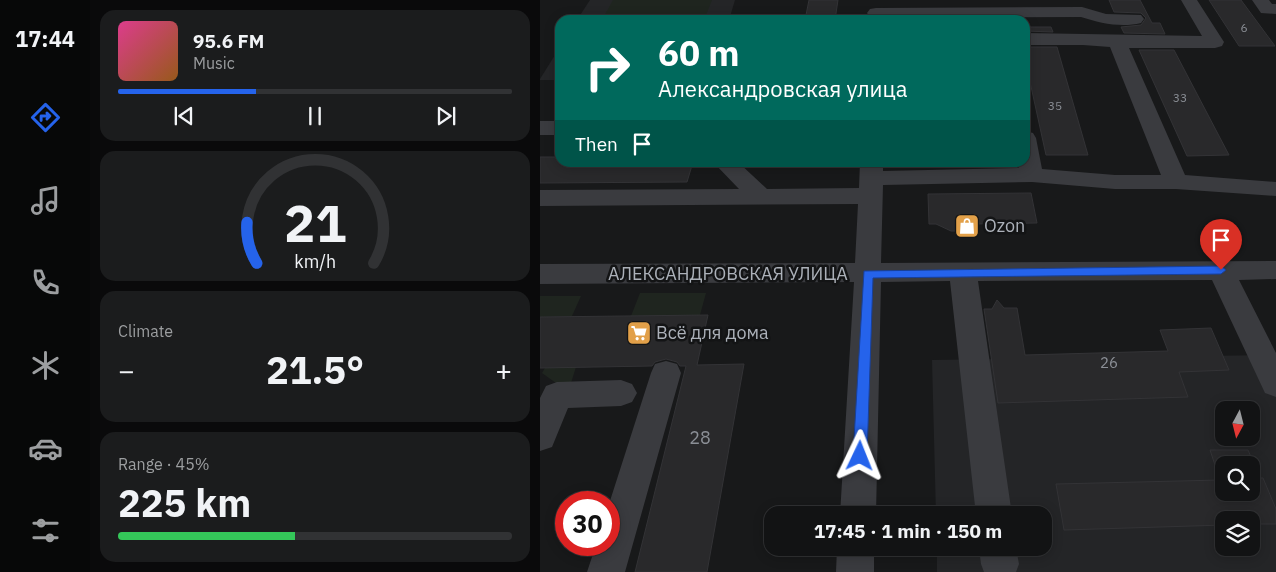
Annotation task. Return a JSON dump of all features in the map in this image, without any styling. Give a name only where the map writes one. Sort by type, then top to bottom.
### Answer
[{"type":"street","points":[[1030,39],[1084,39],[1117,42],[1215,42],[1190,0]]},
{"type":"street","points":[[1260,0],[1267,9],[1276,9]]},
{"type":"street","points":[[877,11],[1082,12],[1105,19],[1135,18]]},
{"type":"street","points":[[1117,42],[1176,182]]},
{"type":"street","points":[[540,128],[555,128]]},
{"type":"street","points":[[1030,164],[1032,175]]},
{"type":"street","points":[[729,167],[762,198]]},
{"type":"street","points":[[540,198],[762,198],[871,179],[968,170],[1116,182],[1176,182],[1276,190]]},
{"type":"street","points":[[858,506],[871,179]]},
{"type":"street","points":[[1221,270],[1276,384]]},
{"type":"street","name":"АЛЕКСАНДРОВСКАЯ УЛИЦА","points":[[540,274],[868,274],[1276,270]]},
{"type":"street","points":[[963,273],[993,506]]},
{"type":"street","points":[[606,572],[666,373]]},
{"type":"street","points":[[540,437],[557,395],[622,392]]},
{"type":"street","points":[[855,572],[856,556]]},
{"type":"shaded area","points":[[590,0],[735,0],[730,15],[580,15]]},
{"type":"shaded area","points":[[613,0],[712,0],[706,15],[605,15]]},
{"type":"shaded area","points":[[555,55],[555,80],[540,79]]},
{"type":"shaded area","points":[[640,293],[706,293],[700,315],[631,316]]},
{"type":"shaded area","points":[[540,296],[581,296],[572,316],[540,317]]},
{"type":"shaded area","points":[[1276,355],[1276,572],[937,572],[937,556],[1052,556],[1052,506],[936,506],[932,360]]},
{"type":"shaded area","points":[[576,367],[571,383],[556,383],[542,373],[545,368]]},
{"type":"building","points":[[809,0],[838,0],[836,15],[806,15]]},
{"type":"building","points":[[1109,0],[1140,0],[1152,23],[1160,23],[1165,34],[1124,33],[1121,27],[1141,25],[1146,18],[1141,13],[1114,12]]},
{"type":"building","points":[[1209,0],[1241,0],[1275,46],[1239,46]]},
{"type":"building","points":[[1030,27],[1051,27],[1053,32],[1030,31]]},
{"type":"building","points":[[1030,47],[1057,47],[1088,155],[1046,155],[1030,82]]},
{"type":"building","points":[[1139,50],[1174,50],[1229,155],[1187,156]]},
{"type":"building","points":[[540,157],[555,157],[555,167],[692,167],[687,182],[540,183]]},
{"type":"building","points":[[1031,193],[1037,223],[973,224],[974,231],[951,231],[936,224],[929,224],[928,194]]},
{"type":"building","points":[[997,300],[1004,308],[1017,308],[1025,355],[1168,351],[1160,330],[1211,328],[1229,370],[1179,372],[1188,397],[998,403],[984,309],[992,309]]},
{"type":"building","points":[[708,315],[697,365],[744,364],[707,572],[635,572],[686,366],[680,366],[677,362],[666,359],[655,362],[652,366],[540,368],[540,317]]},
{"type":"building","points":[[1210,450],[1248,450],[1251,456],[1215,456],[1215,465]]},
{"type":"building","points":[[1260,478],[1263,478],[1276,509],[1276,524],[1260,524],[1260,511],[1215,511],[1215,525],[1064,530],[1056,484],[1215,480],[1215,501],[1260,501]]},
{"type":"place","name":"Ozon","points":[[967,226]]},
{"type":"place","name":"Всё для дома","points":[[639,333]]},
{"type":"route","points":[[860,456],[868,274],[1221,270]]}]
